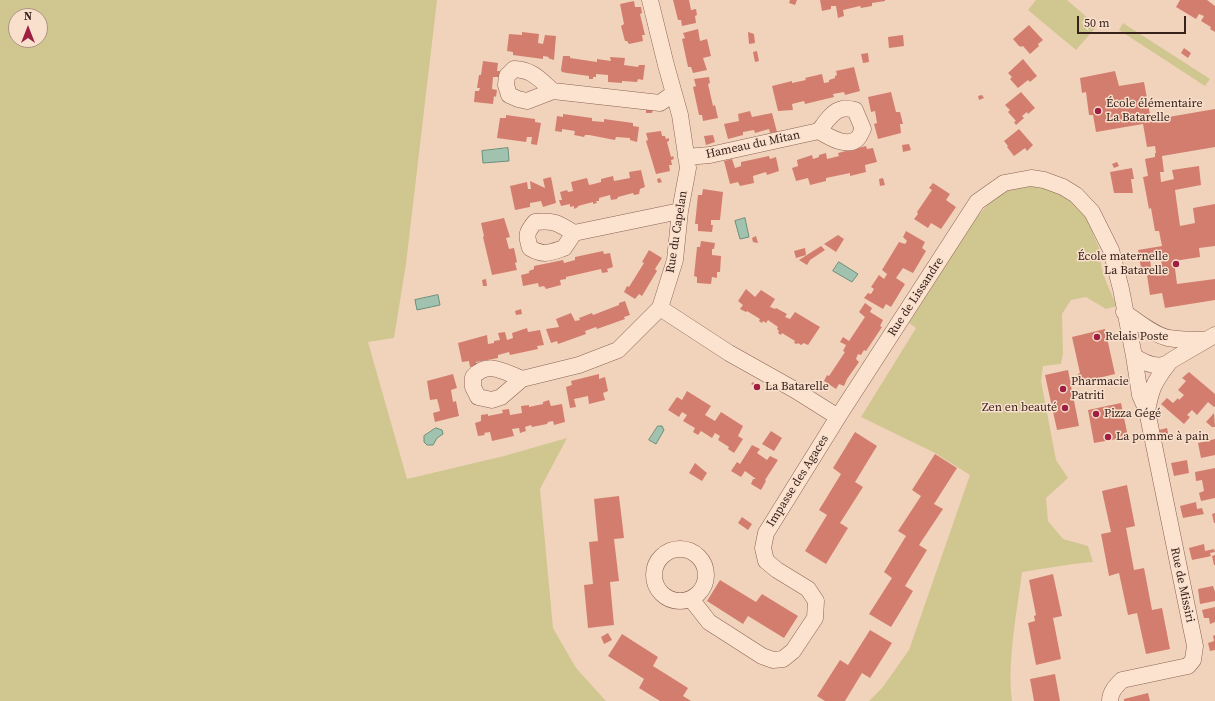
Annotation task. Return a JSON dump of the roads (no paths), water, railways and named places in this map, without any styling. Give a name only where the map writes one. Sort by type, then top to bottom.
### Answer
[{"type":"street","name":"Rue du Capelan","points":[[522,379],[579,365],[618,350],[660,308],[675,260],[680,211],[688,168],[680,115],[650,0]]},
{"type":"street","points":[[553,91],[660,103],[674,93]]},
{"type":"street","name":"Hameau du Mitan","points":[[686,157],[710,155],[819,131]]},
{"type":"street","name":"Rue de Lissandre","points":[[838,417],[977,202],[1004,183],[1031,178],[1044,180],[1064,187],[1076,195],[1092,212],[1111,250],[1121,289],[1124,312],[1133,351]]},
{"type":"street","points":[[574,233],[680,211]]},
{"type":"street","points":[[660,308],[729,353],[795,390],[838,417]]},
{"type":"street","points":[[1124,312],[1148,329],[1167,337],[1186,340],[1211,338]]},
{"type":"street","points":[[1148,329],[1140,331],[1135,336],[1133,351],[1142,362],[1154,365],[1170,362],[1211,338]]},
{"type":"street","points":[[1167,337],[1172,346],[1173,353],[1170,362]]},
{"type":"street","name":"Rue de Missiri","points":[[1110,701],[1115,686],[1122,680],[1188,666],[1193,660],[1195,646],[1147,411],[1140,395],[1133,351]]},
{"type":"street","name":"Rue de Missiri","points":[[1147,411],[1151,392],[1158,377],[1170,362]]},
{"type":"street","name":"Impasse des Agaces","points":[[690,599],[709,622],[762,656],[773,660],[783,659],[793,652],[815,618],[816,601],[808,589],[777,570],[766,561],[763,548],[766,533],[838,417]]},
{"type":"place","name":"École élémentaire La Batarelle","points":[[1098,111]]},
{"type":"place","name":"École maternelle La Batarelle","points":[[1176,264]]},
{"type":"place","name":"Relais Poste","points":[[1097,337]]},
{"type":"place","name":"La Batarelle","points":[[757,387]]},
{"type":"place","name":"Pharmacie Patriti","points":[[1063,389]]},
{"type":"place","name":"Zen en beauté","points":[[1065,408]]},
{"type":"place","name":"Pizza Gégé","points":[[1096,414]]},
{"type":"place","name":"La pomme à pain","points":[[1108,437]]}]
